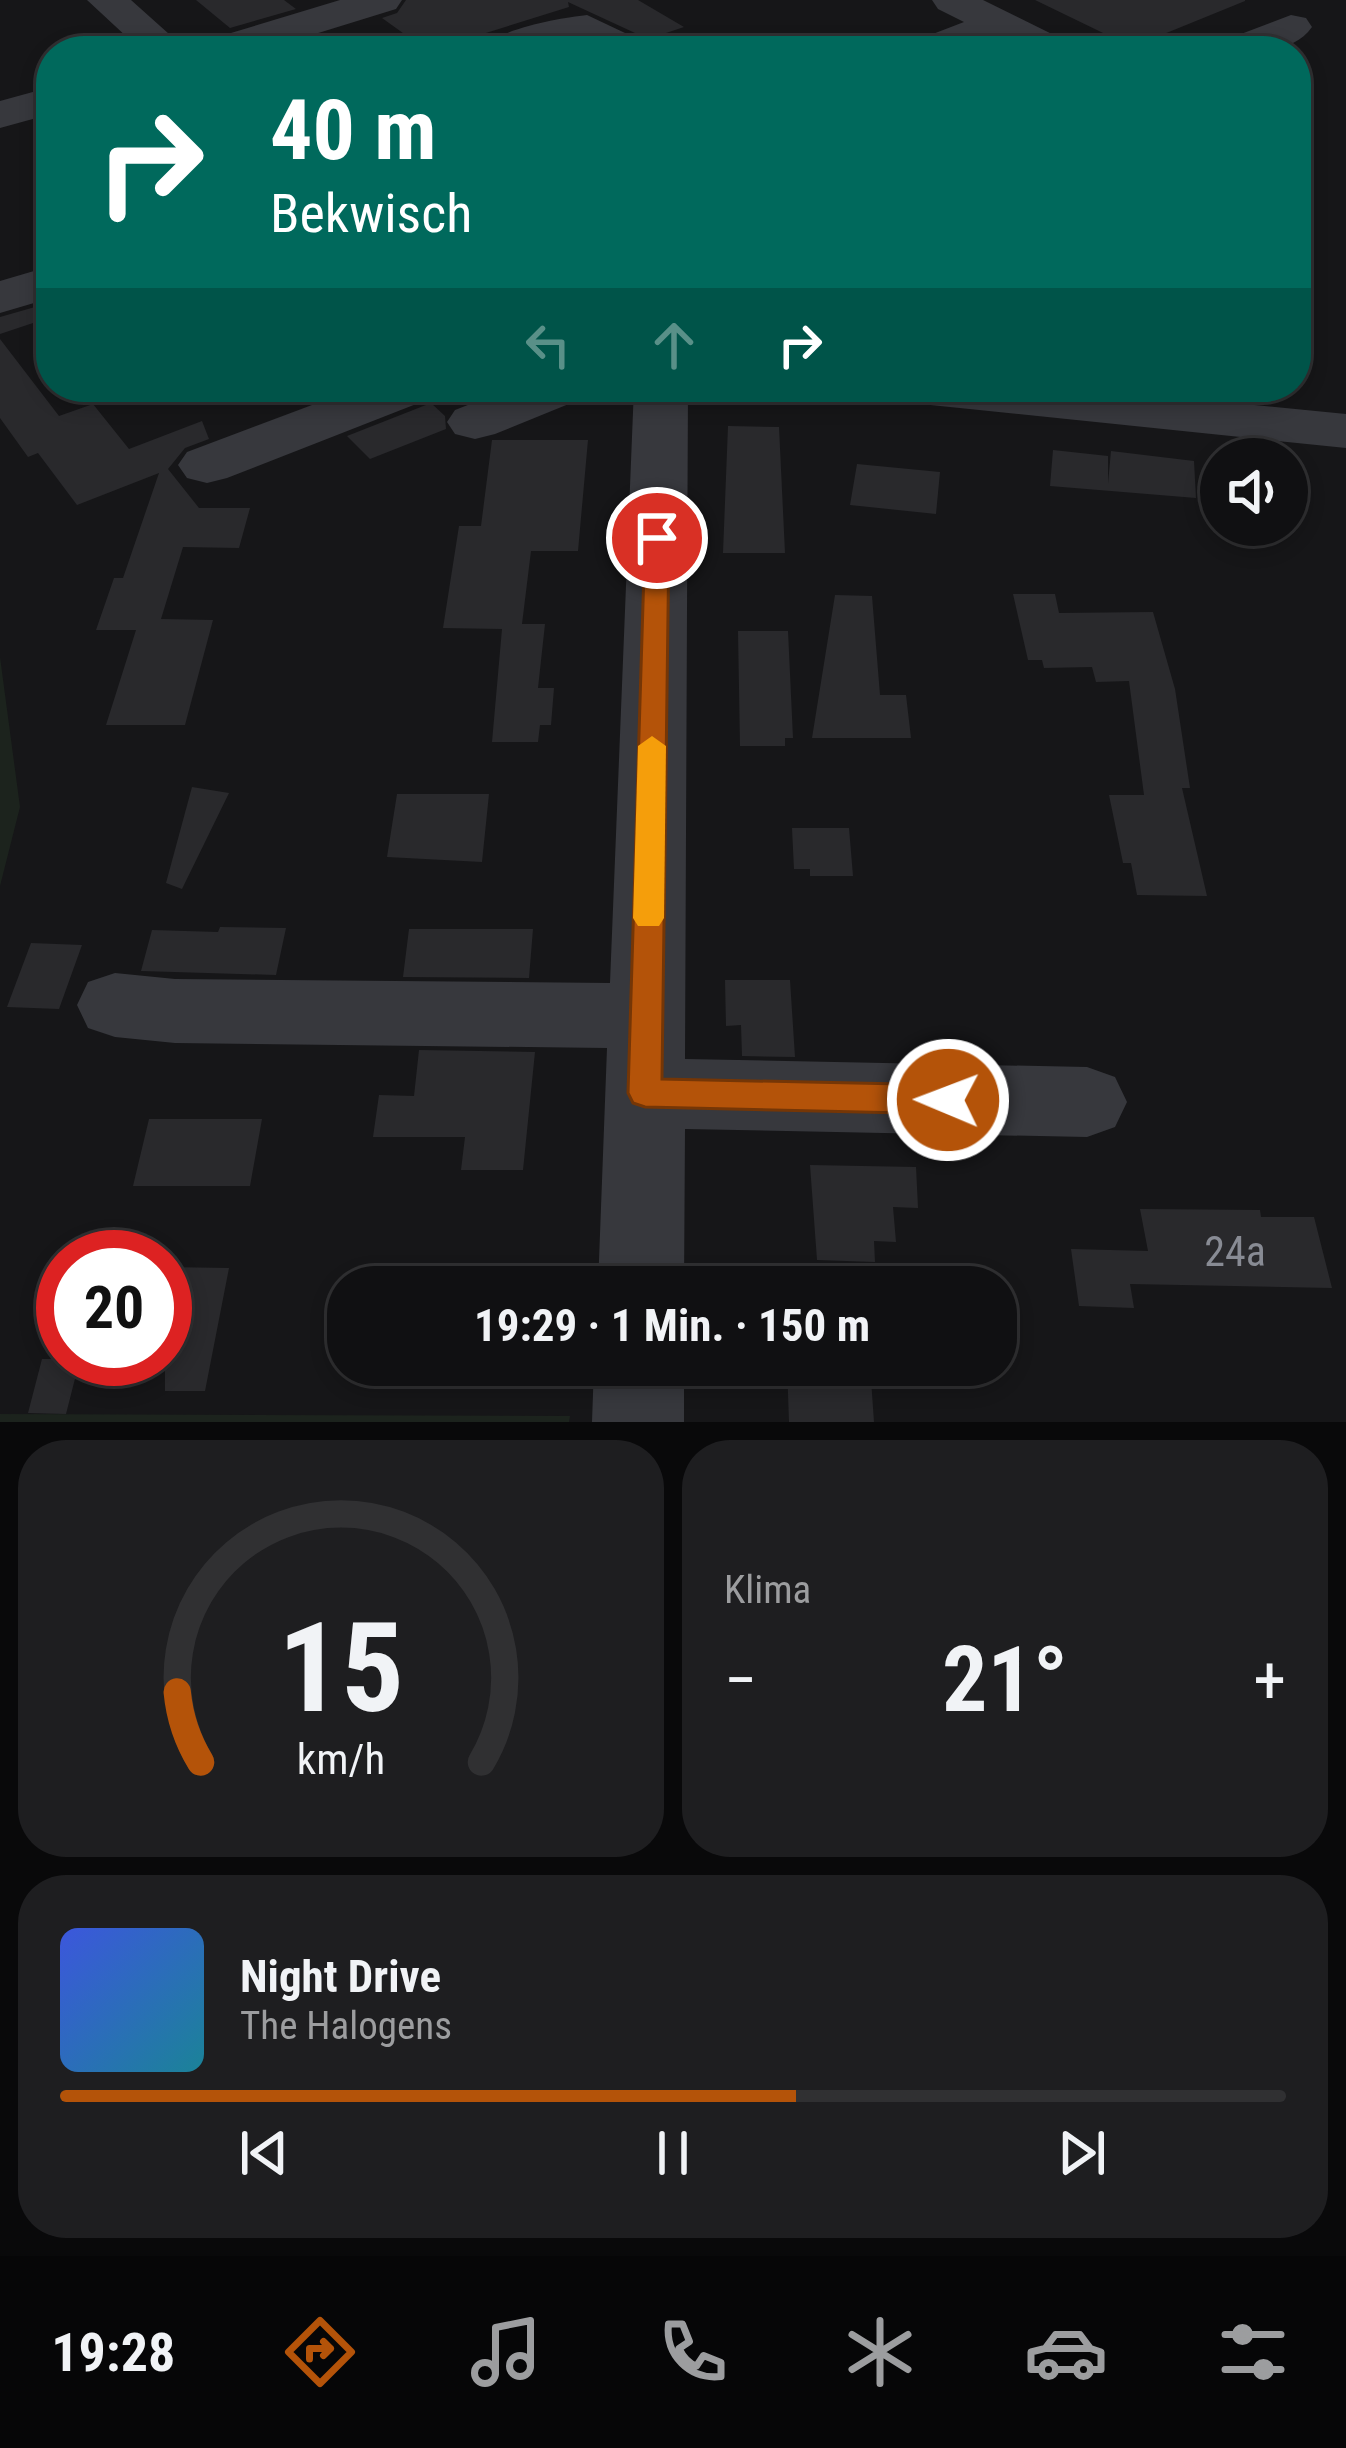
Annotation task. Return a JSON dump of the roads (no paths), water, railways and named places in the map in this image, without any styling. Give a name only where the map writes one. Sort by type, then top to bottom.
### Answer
[{"type":"street","points":[[107,0],[149,36]]},
{"type":"street","points":[[265,36],[382,0]]},
{"type":"street","points":[[952,0],[1023,36]]},
{"type":"street","points":[[234,36],[338,5]]},
{"type":"street","points":[[964,36],[997,23]]},
{"type":"street","points":[[547,36],[575,27],[587,27],[603,36]]},
{"type":"street","points":[[1270,36],[1291,27]]},
{"type":"street","points":[[0,115],[36,104]]},
{"type":"street","points":[[0,298],[36,265]]},
{"type":"street","points":[[208,466],[372,402]]},
{"type":"street","points":[[475,422],[525,402]]},
{"type":"street","points":[[641,1266],[661,402]]},
{"type":"street","points":[[1097,402],[1346,430]]},
{"type":"street","points":[[115,1006],[176,1011],[647,1016]]},
{"type":"street","points":[[645,1093],[1088,1102]]},
{"type":"street","points":[[638,1422],[639,1386]]}]
